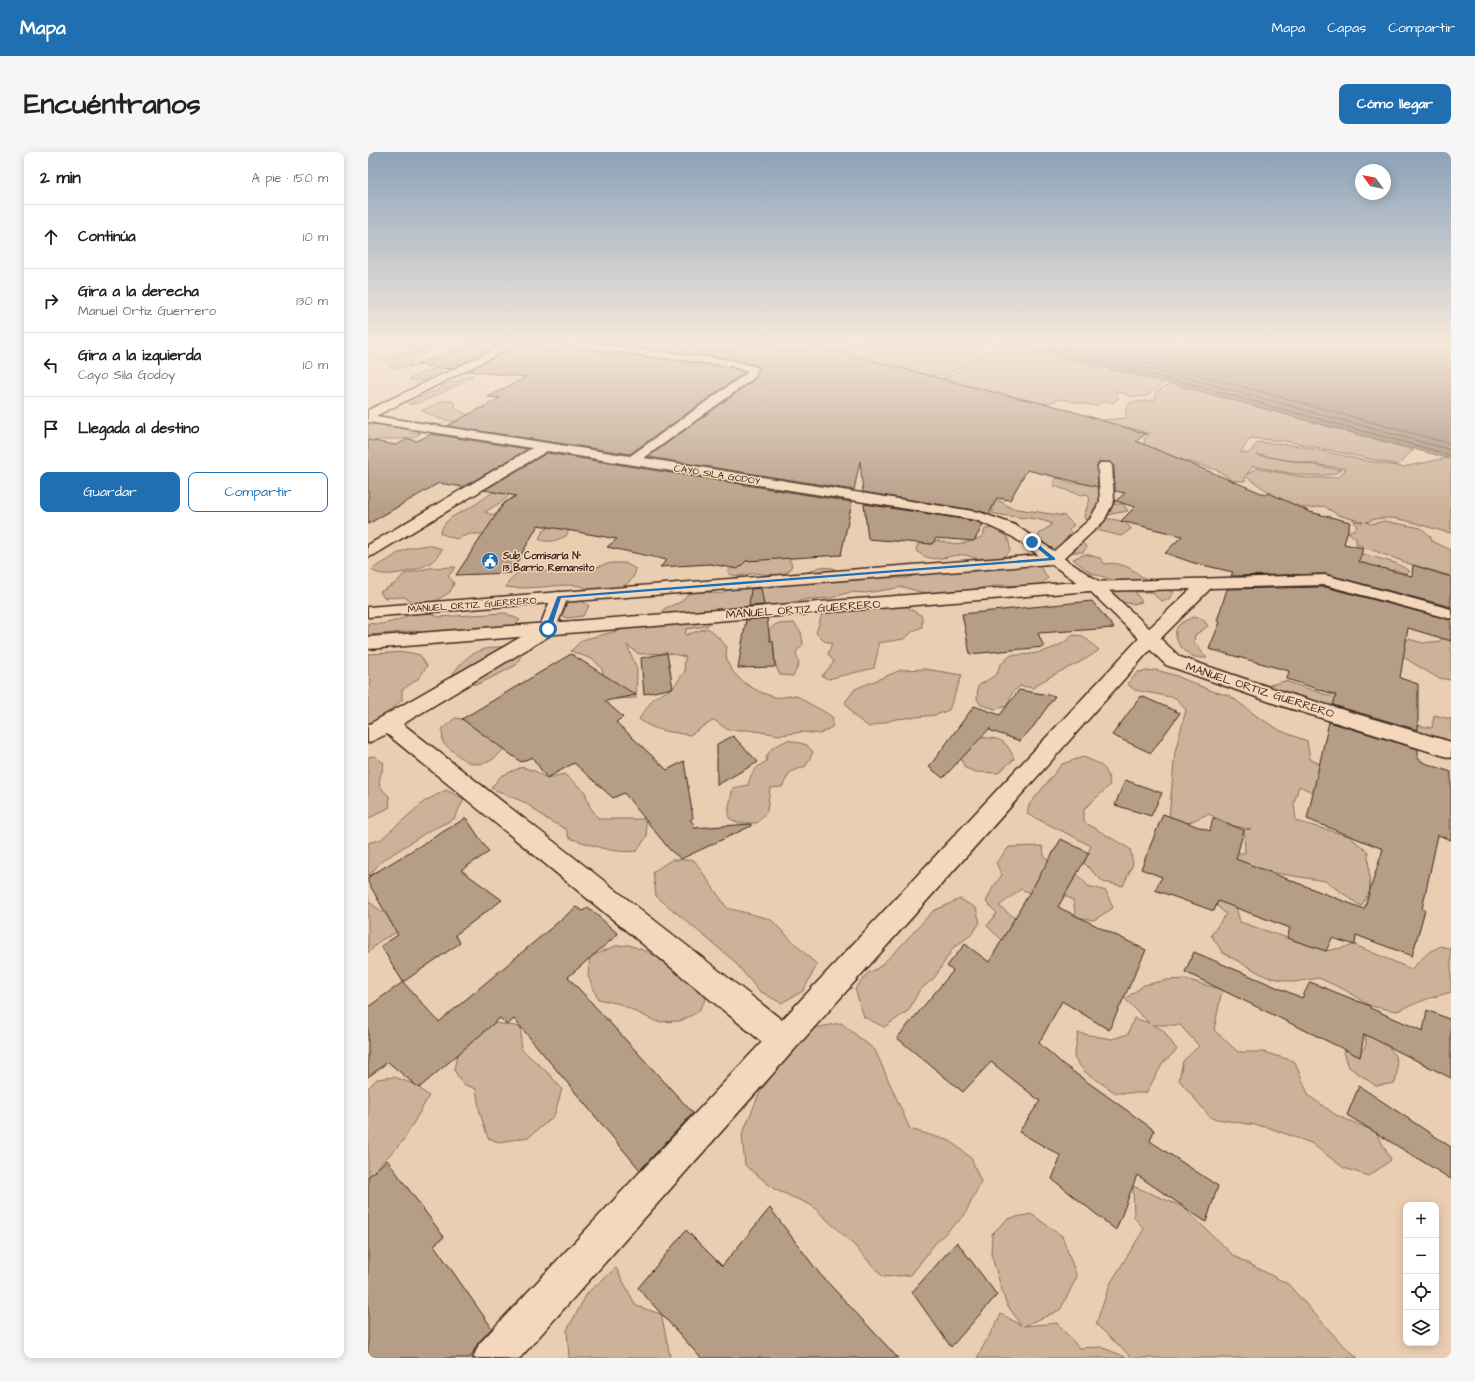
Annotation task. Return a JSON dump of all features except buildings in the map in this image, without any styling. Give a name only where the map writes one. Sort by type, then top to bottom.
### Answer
[{"type":"street","points":[[368,416],[401,399]]},
{"type":"street","points":[[632,461],[718,399]]},
{"type":"street","name":"CAYO SILA GODOY","points":[[368,416],[632,461],[979,516],[1000,522],[1017,532],[1054,559]]},
{"type":"street","points":[[368,552],[545,446]]},
{"type":"street","points":[[1054,559],[1096,521],[1107,501],[1105,466]]},
{"type":"street","name":"MANUEL ORTIZ GUERRERO","points":[[368,612],[1054,559],[1094,586],[1150,638],[1166,656],[1183,666],[1283,699],[1451,750]]},
{"type":"street","points":[[1094,586],[1325,580],[1451,614]]},
{"type":"street","points":[[493,1358],[1150,638],[1206,583]]},
{"type":"street","name":"MANUEL ORTIZ GUERRERO","points":[[368,643],[1094,586]]},
{"type":"street","points":[[559,597],[548,629],[378,729],[783,1040]]},
{"type":"shaded area","points":[[417,399],[427,399],[415,404],[408,404]]},
{"type":"shaded area","points":[[1019,399],[1060,399],[1044,404]]},
{"type":"shaded area","points":[[1062,399],[1117,399],[1114,402],[1102,402],[1095,406]]},
{"type":"shaded area","points":[[1229,399],[1413,450],[1398,465],[1292,442],[1250,438],[1241,452],[1248,454],[1258,442],[1301,446],[1362,460],[1403,467],[1447,458],[1451,459],[1451,533],[1398,519],[1376,519],[1366,522],[1371,524],[1384,521],[1421,528],[1430,536],[1432,541],[1451,550],[1451,576],[1413,565],[1356,544],[1356,539],[1348,532],[1357,528],[1354,521],[1363,522],[1338,515],[1324,506],[1308,508],[1283,501],[1245,476],[1245,481],[1234,481],[1217,470],[1136,446],[1145,443],[1144,439],[1150,434],[1125,426],[1117,429],[1093,425],[1104,420],[1127,418],[1125,410],[1131,402],[1155,400]],"holes":[[[1257,455],[1346,469],[1339,477],[1308,478],[1256,468],[1246,475],[1253,466],[1311,476],[1333,474],[1341,470]]]},
{"type":"shaded area","points":[[444,401],[453,401],[456,409],[466,414],[497,414],[467,420],[450,421],[431,416],[422,410]]},
{"type":"shaded area","points":[[383,424],[386,426],[410,428],[411,432],[421,433],[410,438],[381,440],[368,443],[368,425]]},
{"type":"shaded area","points":[[1057,478],[1072,483],[1100,480],[1111,504],[1123,504],[1128,511],[1111,514],[1105,518],[1123,522],[1131,529],[1121,536],[1089,528],[1084,516],[1090,499],[1087,494],[1081,495],[1054,486],[1054,479]]},
{"type":"shaded area","points":[[494,492],[508,494],[507,498],[485,512],[492,515],[509,512],[485,534],[470,534],[456,539],[440,533],[449,519],[473,506]]},
{"type":"shaded area","points":[[990,500],[1000,501],[1011,508],[1065,516],[1074,525],[1069,530],[1087,547],[1083,552],[1057,552],[1046,548],[1036,539],[1041,532],[1051,526],[1051,523],[1036,519],[991,513],[994,510],[982,508]]},
{"type":"shaded area","points":[[557,525],[570,528],[566,536],[549,541],[539,539],[545,529]]},
{"type":"shaded area","points":[[1000,527],[1008,538],[1010,547],[1010,551],[1003,558],[978,559],[962,555],[933,559],[916,551],[917,546],[922,543],[932,544],[934,541],[940,541],[958,544],[975,540],[983,536],[985,529]]},
{"type":"shaded area","points":[[429,545],[442,549],[430,563],[425,566],[392,574],[377,573],[372,570],[400,552],[413,547]]},
{"type":"shaded area","points":[[1356,552],[1395,563],[1410,571],[1407,574],[1396,570],[1336,576],[1341,585],[1333,589],[1258,584],[1251,579],[1249,575]]},
{"type":"shaded area","points":[[1085,554],[1100,558],[1105,564],[1121,564],[1133,570],[1156,586],[1174,592],[1169,599],[1161,601],[1151,592],[1135,592],[1142,602],[1134,604],[1119,602],[1113,594],[1113,580],[1091,573],[1073,559]]},
{"type":"shaded area","points":[[788,557],[792,565],[789,571],[779,576],[755,573],[739,576],[731,575],[728,572],[740,563],[756,559]]},
{"type":"shaded area","points":[[612,563],[625,563],[636,569],[631,580],[627,584],[609,591],[591,590],[573,585],[523,588],[506,587],[514,575],[526,570],[536,569],[539,572],[568,568],[577,572]]},
{"type":"shaded area","points":[[1022,565],[1040,567],[1048,578],[1040,585],[1000,585],[964,591],[924,593],[903,587],[866,593],[850,592],[831,598],[810,599],[771,606],[755,605],[732,608],[718,616],[707,626],[686,629],[685,635],[708,628],[727,647],[726,656],[729,665],[740,680],[749,686],[775,697],[798,697],[833,718],[832,727],[820,734],[803,732],[780,735],[748,730],[728,730],[714,720],[690,735],[657,729],[639,719],[654,698],[673,688],[685,671],[684,662],[686,657],[667,653],[639,654],[627,645],[637,669],[636,698],[615,699],[606,687],[602,669],[594,660],[571,651],[582,640],[648,623],[659,618],[665,608],[681,602],[691,590],[721,594],[729,589],[805,578],[807,573],[819,567],[833,568],[842,575],[858,577],[906,578],[928,571]]},
{"type":"shaded area","points":[[456,567],[448,576],[454,583],[450,592],[431,604],[417,604],[404,597],[384,598],[380,592],[396,583],[404,574],[429,568]]},
{"type":"shaded area","points":[[581,600],[589,606],[583,616],[567,618],[554,613],[568,602]]},
{"type":"shaded area","points":[[897,601],[922,616],[922,627],[913,631],[904,639],[878,643],[874,668],[828,679],[822,676],[834,662],[828,654],[832,643],[824,641],[816,633],[823,611]]},
{"type":"shaded area","points":[[430,613],[438,617],[505,613],[520,620],[508,632],[481,627],[424,633],[416,631],[368,635],[368,623],[381,624],[392,622],[414,614]]},
{"type":"shaded area","points":[[1193,617],[1203,619],[1208,626],[1195,635],[1194,642],[1207,658],[1198,658],[1186,652],[1179,644],[1177,639],[1176,629],[1179,625]]},
{"type":"shaded area","points":[[794,623],[801,632],[803,644],[796,652],[799,664],[793,676],[780,675],[775,663],[773,643],[767,632],[776,624]]},
{"type":"shaded area","points":[[1448,626],[1451,627],[1451,680],[1438,678],[1398,654],[1408,639],[1423,643],[1440,641]]},
{"type":"shaded area","points":[[1073,635],[1083,636],[1099,650],[1091,656],[1049,677],[1033,688],[1020,686],[1012,693],[1007,706],[996,709],[981,705],[977,699],[978,686],[997,674],[1000,665],[1011,655],[1044,651],[1060,645]]},
{"type":"shaded area","points":[[508,646],[522,654],[516,665],[478,684],[459,684],[453,674],[464,660],[476,652]]},
{"type":"shaded area","points":[[407,652],[420,655],[427,666],[419,678],[402,690],[402,700],[368,730],[368,698],[371,680],[368,673],[368,654]]},
{"type":"shaded area","points":[[925,669],[962,675],[949,710],[936,715],[896,719],[869,727],[854,716],[845,702],[855,689],[901,670]]},
{"type":"shaded area","points":[[1156,670],[1174,675],[1212,691],[1230,696],[1258,717],[1281,731],[1307,741],[1310,759],[1320,764],[1330,800],[1299,786],[1294,803],[1296,821],[1349,836],[1368,852],[1370,891],[1361,906],[1325,881],[1269,872],[1235,903],[1240,922],[1326,951],[1355,945],[1411,969],[1429,952],[1441,946],[1451,949],[1451,992],[1427,999],[1397,1011],[1370,1006],[1345,990],[1319,978],[1294,982],[1267,977],[1223,953],[1211,935],[1226,914],[1206,896],[1222,853],[1245,853],[1244,830],[1251,829],[1233,826],[1208,814],[1176,828],[1169,818],[1175,752],[1186,710],[1176,698],[1135,690],[1127,684],[1138,672]]},
{"type":"shaded area","points":[[1285,681],[1330,696],[1332,683],[1411,724],[1432,728],[1434,715],[1451,719],[1451,742],[1443,738],[1412,735],[1387,726],[1297,712],[1275,705],[1270,685]]},
{"type":"shaded area","points":[[455,718],[463,719],[510,739],[499,754],[489,761],[477,764],[467,762],[443,743],[442,729]]},
{"type":"shaded area","points":[[980,738],[993,738],[1002,741],[1009,748],[1014,759],[998,773],[976,772],[965,768],[961,759]]},
{"type":"shaded area","points":[[788,740],[807,745],[813,752],[806,766],[790,772],[782,787],[770,788],[767,811],[757,823],[738,823],[729,818],[729,806],[733,788],[748,785],[752,774],[759,766],[767,761],[766,757],[773,747]]},
{"type":"shaded area","points":[[374,756],[384,763],[379,781],[381,787],[389,796],[390,807],[368,819],[368,757]]},
{"type":"shaded area","points":[[1083,757],[1102,766],[1109,779],[1110,785],[1084,809],[1084,822],[1130,849],[1133,864],[1123,886],[1103,882],[1084,863],[1091,846],[1027,814],[1029,805],[1062,764]]},
{"type":"shaded area","points":[[522,767],[535,771],[547,778],[564,774],[585,792],[590,807],[599,819],[645,819],[647,836],[637,851],[628,852],[611,850],[569,838],[566,829],[548,820],[526,803],[491,788],[501,776]]},
{"type":"shaded area","points":[[446,790],[464,799],[454,819],[427,832],[382,861],[368,876],[368,843],[380,840],[425,801]]},
{"type":"shaded area","points":[[1042,846],[1045,858],[1077,874],[1088,886],[1106,891],[1113,908],[1094,920],[1076,917],[1073,900],[1059,892],[1030,893],[1021,889],[999,906],[1015,918],[1003,941],[987,926],[997,913],[986,902],[993,887],[1002,875],[996,863],[1009,847]]},
{"type":"shaded area","points":[[671,860],[694,860],[727,908],[770,919],[817,965],[803,991],[781,1003],[758,990],[733,960],[656,896],[653,872]]},
{"type":"shaded area","points":[[368,894],[369,902],[387,915],[399,908],[418,922],[381,940],[368,953]]},
{"type":"shaded area","points":[[960,899],[976,908],[980,923],[971,935],[953,948],[935,977],[919,991],[908,1011],[884,1027],[864,1017],[855,989],[868,973],[878,968],[897,950],[933,911]]},
{"type":"shaded area","points":[[629,945],[648,952],[714,985],[698,1012],[680,1021],[657,1022],[620,1004],[598,999],[588,976],[590,957],[615,946]]},
{"type":"shaded area","points":[[1186,979],[1222,990],[1214,1030],[1238,1052],[1263,1052],[1294,1061],[1309,1096],[1336,1115],[1376,1132],[1391,1160],[1369,1176],[1344,1168],[1311,1143],[1267,1127],[1211,1118],[1179,1080],[1183,1061],[1199,1046],[1180,1025],[1152,1025],[1163,1030],[1177,1050],[1163,1063],[1146,1093],[1116,1093],[1085,1072],[1074,1058],[1078,1033],[1112,1039],[1128,1034],[1134,1018],[1149,1023],[1125,999],[1144,985],[1167,980]]},
{"type":"shaded area","points":[[491,1008],[495,1023],[521,1027],[521,1049],[547,1072],[562,1089],[554,1116],[529,1137],[499,1142],[488,1138],[480,1113],[476,1089],[463,1084],[454,1070],[457,1055],[470,1044]]},
{"type":"shaded area","points":[[841,1023],[875,1050],[910,1129],[950,1141],[971,1158],[981,1182],[964,1216],[937,1241],[911,1275],[883,1277],[852,1243],[811,1205],[774,1189],[745,1165],[742,1135],[760,1092],[785,1057],[809,1029]]},
{"type":"shaded area","points":[[1365,1031],[1387,1046],[1395,1056],[1397,1072],[1395,1083],[1376,1086],[1349,1067],[1344,1052],[1347,1048],[1360,1053],[1366,1045]]},
{"type":"shaded area","points":[[394,1077],[414,1084],[429,1096],[403,1141],[368,1177],[368,1088],[377,1079]]},
{"type":"shaded area","points":[[1133,1186],[1183,1207],[1234,1256],[1288,1284],[1339,1341],[1358,1358],[1132,1358],[1096,1324],[1110,1284],[1144,1229],[1134,1217]]},
{"type":"shaded area","points":[[1031,1214],[1062,1236],[1077,1277],[1060,1310],[1024,1326],[1057,1323],[1079,1348],[1101,1347],[1128,1358],[977,1358],[1001,1314],[1021,1325],[1006,1303],[991,1254],[992,1234],[1007,1219]]},
{"type":"shaded area","points":[[616,1268],[636,1306],[661,1314],[670,1356],[669,1358],[569,1358],[567,1330],[588,1292]]},
{"type":"water","points":[[1230,399],[1451,399],[1451,459]]},
{"type":"place","name":"Sub Comisaría N° 13 Barrio Remansito","points":[[490,561]]},
{"type":"route","points":[[548,629],[559,597],[1054,559],[1032,542]]}]
